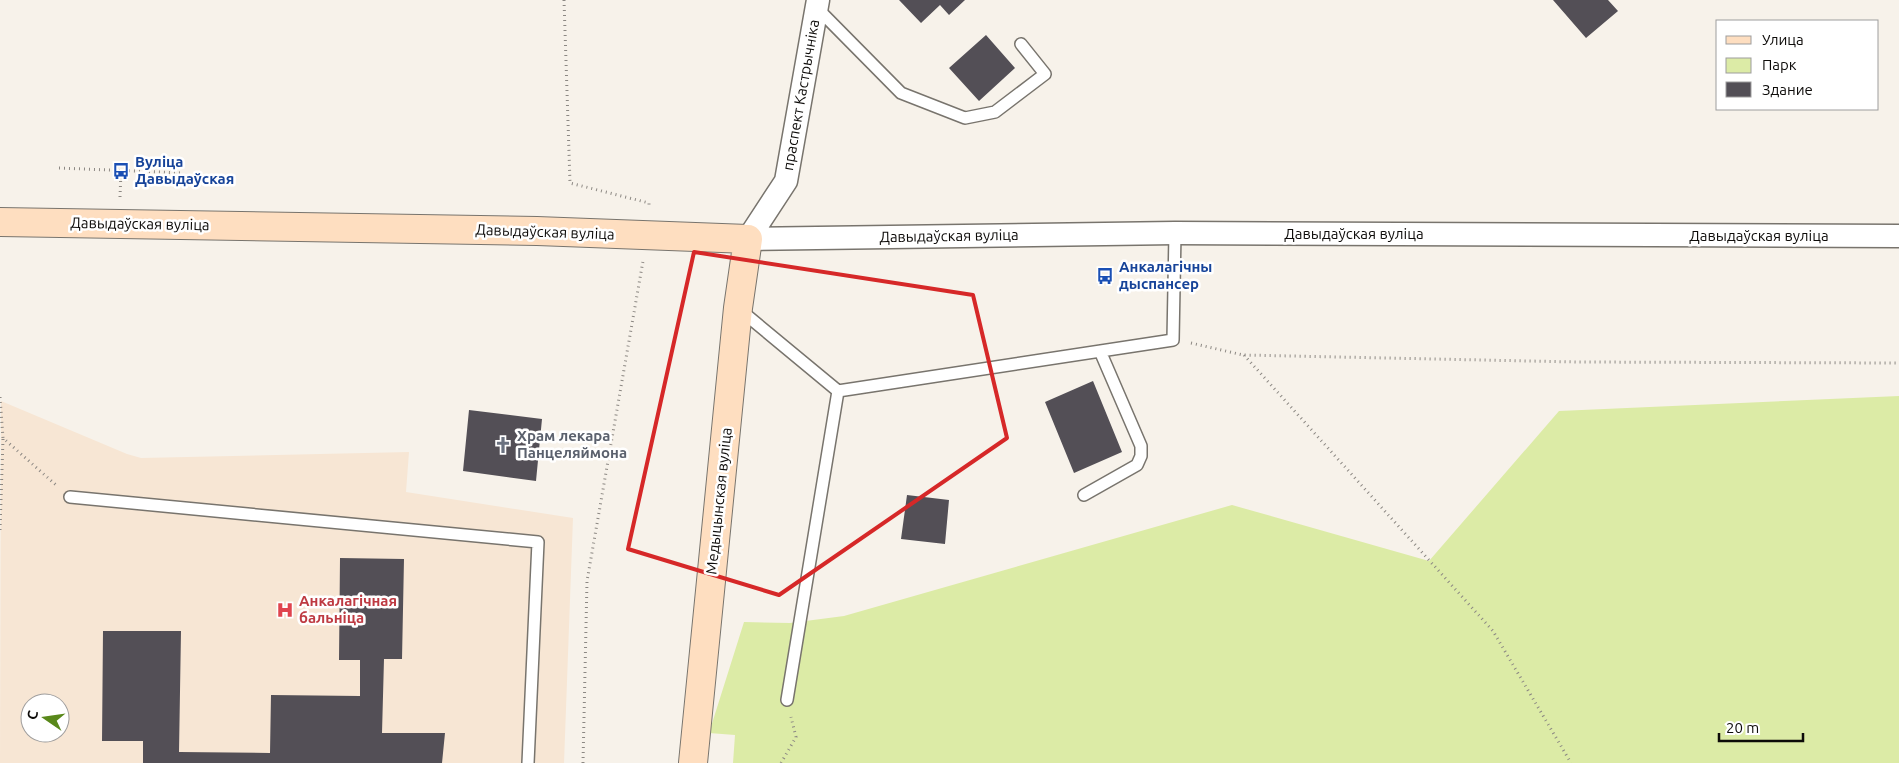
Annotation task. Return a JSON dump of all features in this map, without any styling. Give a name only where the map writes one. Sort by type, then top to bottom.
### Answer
[{"type":"street","name":"праспект Кастрычніка","points":[[748,239],[786,181],[817,3]]},
{"type":"street","name":"Давыдаўская вуліца","points":[[0,222],[538,230],[748,239],[1175,233],[1899,236]]},
{"type":"street","name":"Медыцынская вуліца","points":[[693,763],[738,308],[748,239]]},
{"type":"lane","points":[[817,3],[901,93],[965,118],[996,112],[1045,74],[1021,44]]},
{"type":"lane","points":[[738,308],[838,391],[1173,340],[1175,233]]},
{"type":"lane","points":[[1084,495],[1137,465],[1141,456],[1141,446],[1100,351]]},
{"type":"lane","points":[[787,700],[838,391]]},
{"type":"lane","points":[[70,497],[538,542],[528,763]]},
{"type":"path","points":[[564,0],[570,183],[649,203],[647,236],[587,581],[583,763]]},
{"type":"path","points":[[59,168],[183,173]]},
{"type":"path","points":[[1173,340],[1243,355],[1587,362],[1899,363]]},
{"type":"path","points":[[1243,355],[1493,631],[1572,763]]},
{"type":"path","points":[[0,397],[3,438],[0,530]]},
{"type":"path","points":[[3,438],[70,497]]},
{"type":"path","points":[[781,763],[796,737],[787,700]]},
{"type":"highlighted area","points":[[694,252],[973,295],[1007,438],[779,595],[628,549]]},
{"type":"shaded area","name":"Анкалагічная бальніца","points":[[1,401],[127,454],[141,458],[409,452],[406,492],[573,518],[564,763],[0,763]]},
{"type":"green space","points":[[1899,396],[1899,763],[733,763],[735,735],[709,733],[744,622],[790,623],[844,616],[1232,505],[1429,561],[1559,411]]},
{"type":"building","points":[[899,0],[965,0],[949,15],[940,5],[921,23]]},
{"type":"building","points":[[1553,0],[1608,0],[1618,11],[1586,38]]},
{"type":"building","points":[[986,35],[1015,68],[979,101],[949,68]]},
{"type":"building","points":[[1093,381],[1122,452],[1074,473],[1045,402]]},
{"type":"building","name":"Храм лекара Панцеляймона","points":[[469,410],[542,419],[536,481],[463,471]]},
{"type":"building","points":[[907,495],[949,500],[945,544],[901,539]]},
{"type":"building","name":"Анкалагічная бальніца","points":[[340,558],[404,559],[402,659],[384,659],[382,733],[445,733],[442,763],[143,763],[143,741],[102,741],[103,631],[181,631],[179,752],[270,753],[271,695],[360,696],[360,660],[339,660]]},
{"type":"place","name":"Вуліца Давыдаўская","points":[[121,171]]},
{"type":"place","name":"Анкалагічны дыспансер","points":[[1105,276]]},
{"type":"place","name":"Храм лекара Панцеляймона","points":[[503,445]]},
{"type":"place","name":"Анкалагічная бальніца","points":[[285,610]]}]
